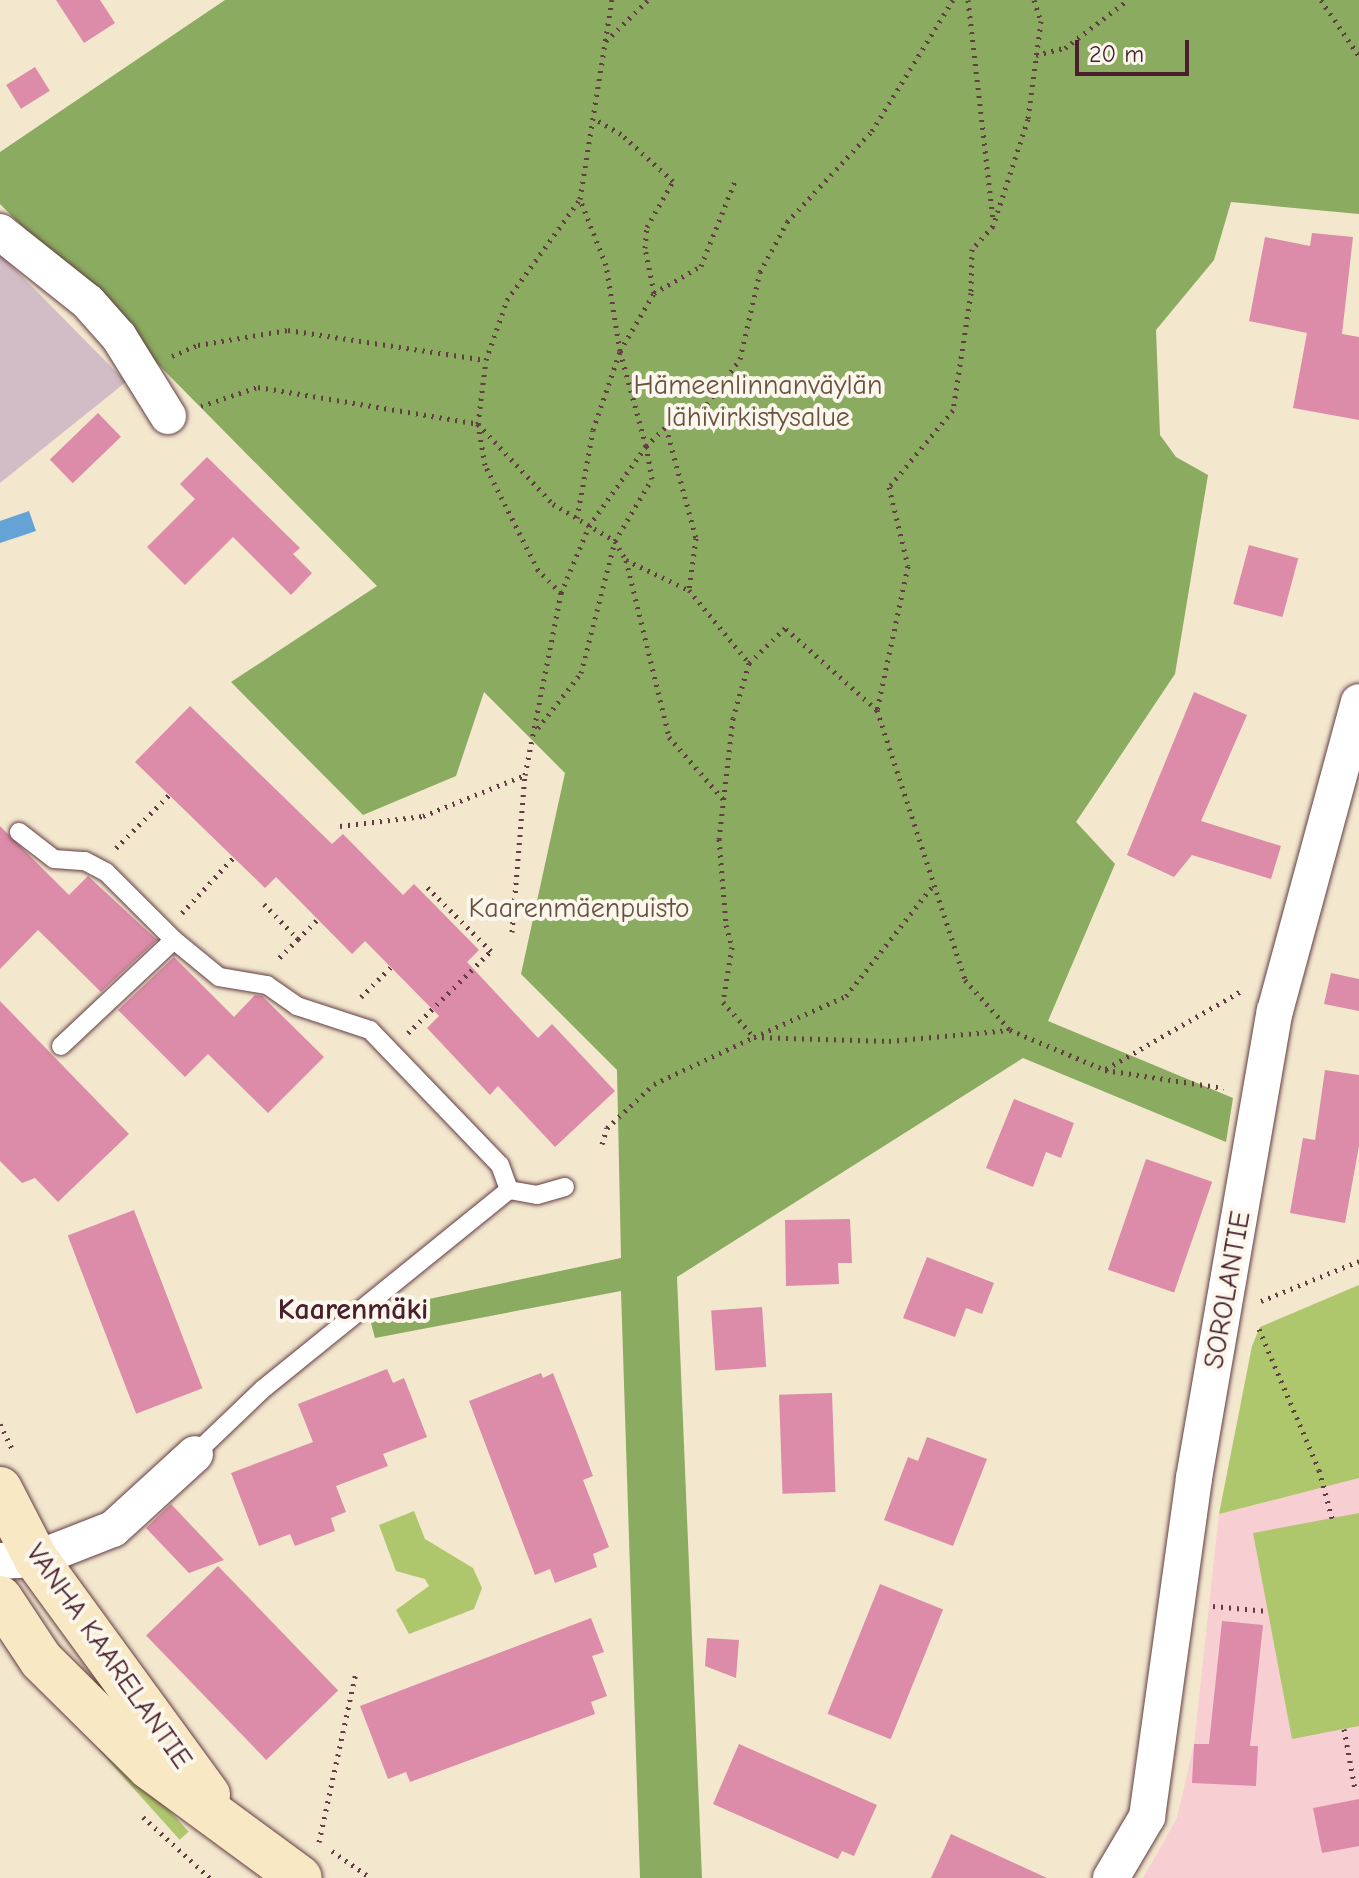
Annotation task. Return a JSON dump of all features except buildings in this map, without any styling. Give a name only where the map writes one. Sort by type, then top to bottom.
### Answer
[{"type":"main road","name":"VANHA KAARELANTIE","points":[[0,1489],[18,1560],[226,1819]]},
{"type":"main road","name":"VANHA KAARELANTIE","points":[[0,1598],[41,1660],[149,1767],[226,1819],[310,1860]]},
{"type":"street","points":[[0,232],[88,302],[142,370],[168,416]]},
{"type":"street","name":"SOROLANTIE","points":[[1111,1878],[1147,1817],[1194,1478],[1260,1094],[1287,965],[1359,702]]},
{"type":"street","points":[[18,1560],[113,1529],[195,1454]]},
{"type":"lane","points":[[19,832],[54,859],[85,861],[106,872],[206,971],[256,981],[297,1006],[370,1030],[500,1165],[509,1190]]},
{"type":"lane","points":[[61,1046],[174,940]]},
{"type":"lane","points":[[195,1454],[263,1389],[509,1190],[537,1195],[565,1187]]},
{"type":"path","points":[[561,593],[538,570],[485,465],[478,424],[486,360],[507,300],[580,199],[612,0]]},
{"type":"path","points":[[606,42],[648,0]]},
{"type":"path","points":[[512,932],[525,775],[561,593],[589,526],[646,446],[666,427],[707,404],[740,359],[760,272],[787,222],[872,131],[953,0]]},
{"type":"path","points":[[968,0],[993,226]]},
{"type":"path","points":[[877,710],[908,566],[889,487],[953,410],[971,293],[972,249],[993,226],[1028,119],[1041,21],[1034,0]]},
{"type":"path","points":[[1036,55],[1065,48],[1128,0]]},
{"type":"path","points":[[1321,0],[1359,56]]},
{"type":"path","points":[[595,119],[621,134],[673,181],[647,227],[645,248],[654,293]]},
{"type":"path","points":[[577,518],[593,430],[620,351],[654,293],[701,266],[735,181]]},
{"type":"path","points":[[535,731],[581,673],[615,541],[652,479],[620,351],[606,265],[580,199]]},
{"type":"path","points":[[142,370],[198,345],[288,330],[486,360]]},
{"type":"path","points":[[168,416],[258,387],[478,424],[553,504],[615,541],[626,560],[669,737],[724,799]]},
{"type":"path","points":[[666,427],[696,538],[689,590]]},
{"type":"path","points":[[626,560],[689,590],[749,663]]},
{"type":"path","points":[[1010,1030],[889,1041],[754,1037],[723,1002],[732,947],[726,925],[719,839],[733,718],[749,663],[785,628],[877,710],[965,980],[1010,1030],[1105,1070],[1260,1094]]},
{"type":"path","points":[[340,826],[423,816],[525,775]]},
{"type":"path","points":[[109,855],[169,795]]},
{"type":"path","points":[[186,910],[233,858]]},
{"type":"path","points":[[390,1050],[491,951],[424,884]]},
{"type":"path","points":[[602,1144],[607,1128],[654,1084],[846,996],[934,884]]},
{"type":"path","points":[[264,904],[298,939]]},
{"type":"path","points":[[256,981],[318,919]]},
{"type":"path","points":[[1105,1070],[1287,965]]},
{"type":"path","points":[[361,998],[391,967]]},
{"type":"path","points":[[1249,1306],[1359,1261]]},
{"type":"path","points":[[1255,1320],[1319,1470],[1332,1518]]},
{"type":"path","points":[[1199,1605],[1268,1611]]},
{"type":"path","points":[[310,1860],[356,1672]]},
{"type":"path","points":[[1344,1729],[1355,1789]]},
{"type":"path","points":[[182,1854],[188,1848]]},
{"type":"shaded area","points":[[0,254],[126,382],[0,483]]},
{"type":"shaded area","points":[[1359,1478],[1359,1878],[1143,1878],[1177,1818],[1194,1744],[1219,1514]]},
{"type":"green space","name":"Hämeenlinnanväylän lähivirkistysalue","points":[[225,0],[1359,0],[1359,214],[1231,202],[1214,260],[1156,330],[1160,435],[1176,457],[1208,475],[1175,674],[1076,822],[1115,864],[1048,1021],[1233,1098],[1226,1142],[1023,1058],[677,1277],[702,1878],[640,1878],[621,1291],[375,1338],[368,1312],[621,1258],[617,1070],[521,974],[565,773],[484,692],[456,776],[363,815],[231,682],[377,586],[0,204],[0,152]]},
{"type":"green space","points":[[1359,1285],[1359,1478],[1219,1514],[1252,1346],[1260,1327]]},
{"type":"green space","points":[[414,1511],[425,1539],[473,1568],[482,1588],[474,1609],[409,1634],[396,1610],[429,1586],[425,1579],[396,1571],[379,1525]]},
{"type":"green space","points":[[1359,1513],[1359,1726],[1292,1739],[1253,1533]]},
{"type":"green space","points":[[107,1741],[189,1832],[180,1840],[98,1749]]},
{"type":"water","points":[[29,511],[36,531],[0,543],[0,521]]},
{"type":"district","name":"Kaarenmäki","points":[[353,1310]]},
{"type":"park label","name":"Kaarenmäenpuisto","points":[[579,908]]}]
